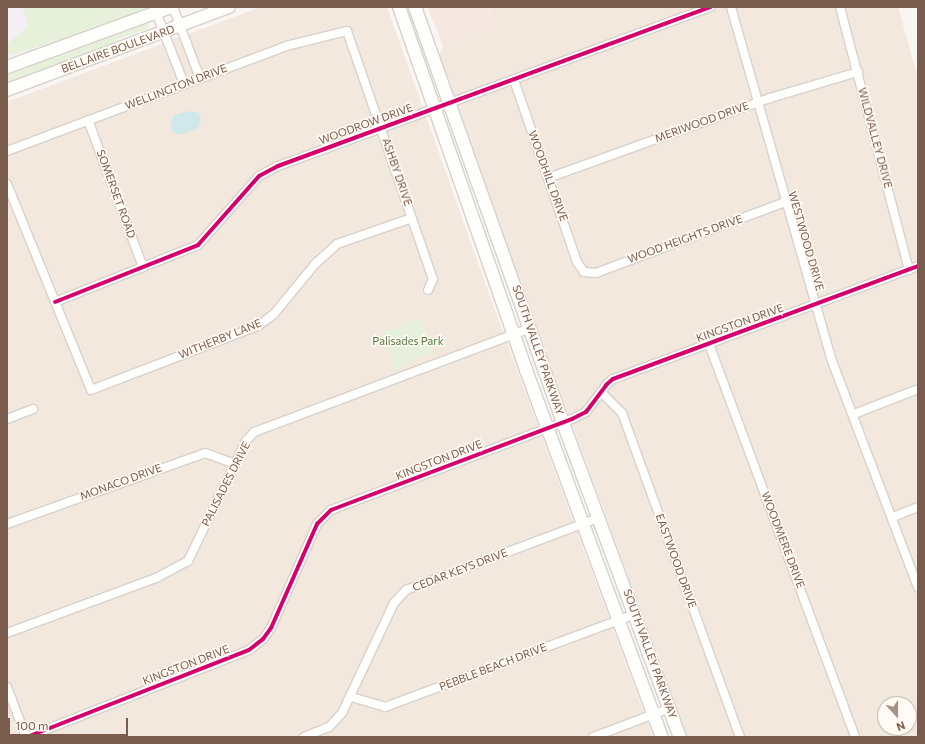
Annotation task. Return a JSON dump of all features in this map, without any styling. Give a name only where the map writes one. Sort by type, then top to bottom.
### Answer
[{"type":"main road","name":"BELLAIRE BOULEVARD","points":[[7,67],[172,7]]},
{"type":"main road","name":"BELLAIRE BOULEVARD","points":[[7,90],[230,7]]},
{"type":"main road","name":"SOUTH VALLEY PARKWAY","points":[[399,7],[513,333],[662,737]]},
{"type":"main road","name":"SOUTH VALLEY PARKWAY","points":[[415,7],[451,104],[563,423],[680,737]]},
{"type":"street","points":[[172,7],[200,78]]},
{"type":"street","name":"WOODROW DRIVE","points":[[55,302],[198,245],[259,176],[278,166],[451,104],[711,7]]},
{"type":"street","name":"WESTWOOD DRIVE","points":[[731,7],[785,202],[832,361],[854,414],[918,588]]},
{"type":"street","name":"WILDVALLEY DRIVE","points":[[840,7],[910,270]]},
{"type":"street","points":[[156,12],[184,84]]},
{"type":"street","name":"WELLINGTON DRIVE","points":[[7,151],[286,46],[347,31]]},
{"type":"street","name":"ASHBY DRIVE","points":[[347,31],[382,128],[433,279],[428,290]]},
{"type":"street","name":"MERIWOOD DRIVE","points":[[548,178],[758,102],[858,72]]},
{"type":"street","name":"WOODHILL DRIVE","points":[[514,80],[577,262],[584,272]]},
{"type":"street","name":"SOMERSET ROAD","points":[[88,120],[143,267]]},
{"type":"street","points":[[7,184],[55,302]]},
{"type":"street","name":"WOOD HEIGHTS DRIVE","points":[[584,272],[596,272],[785,202]]},
{"type":"street","name":"WITHERBY LANE","points":[[55,302],[91,390],[258,326],[274,314],[315,264],[337,244],[412,218]]},
{"type":"street","name":"KINGSTON DRIVE","points":[[27,737],[254,647],[263,639],[271,628],[317,524],[331,510],[563,423],[586,412],[613,379],[918,266]]},
{"type":"street","name":"PALISADES DRIVE","points":[[7,633],[158,577],[188,561],[246,441],[254,432],[513,333],[530,328]]},
{"type":"street","name":"WOODMERE DRIVE","points":[[709,344],[855,737]]},
{"type":"street","points":[[854,414],[918,390]]},
{"type":"street","name":"EASTWOOD DRIVE","points":[[601,392],[622,413],[740,737]]},
{"type":"street","points":[[7,419],[33,409]]},
{"type":"street","name":"MONACO DRIVE","points":[[7,524],[205,453],[220,456],[236,464]]},
{"type":"street","points":[[893,517],[918,507]]},
{"type":"street","name":"CEDAR KEYS DRIVE","points":[[304,737],[328,727],[342,713],[351,697],[394,603],[406,590],[599,518]]},
{"type":"street","name":"PEBBLE BEACH DRIVE","points":[[351,697],[385,707],[634,614]]},
{"type":"street","points":[[7,687],[27,737]]},
{"type":"street","points":[[593,737],[670,708]]},
{"type":"shaded area","points":[[7,7],[154,7],[7,62]]},
{"type":"shaded area","points":[[261,7],[387,7],[488,291],[653,737],[7,737],[7,102]]},
{"type":"shaded area","points":[[428,7],[488,7],[495,27],[443,47]]},
{"type":"shaded area","points":[[488,7],[898,7],[918,78],[918,737],[687,737],[438,59],[443,47],[495,27]]},
{"type":"green space","points":[[22,7],[144,7],[143,10],[63,39],[7,56],[7,44],[28,26]]},
{"type":"green space","points":[[147,22],[149,28],[116,40],[100,51],[7,84],[7,75],[9,73]]},
{"type":"green space","name":"Palisades Park","points":[[420,318],[434,354],[410,359],[406,365],[396,370],[380,333]]},
{"type":"water","points":[[189,111],[199,113],[201,122],[198,128],[179,135],[172,131],[171,121],[174,115]]},
{"type":"cycle path","points":[[55,302],[198,245],[259,176],[278,166],[711,7]]},
{"type":"cycle path","points":[[27,737],[249,650],[263,639],[271,628],[317,524],[331,510],[572,419],[586,412],[606,385],[613,379],[918,266]]}]
